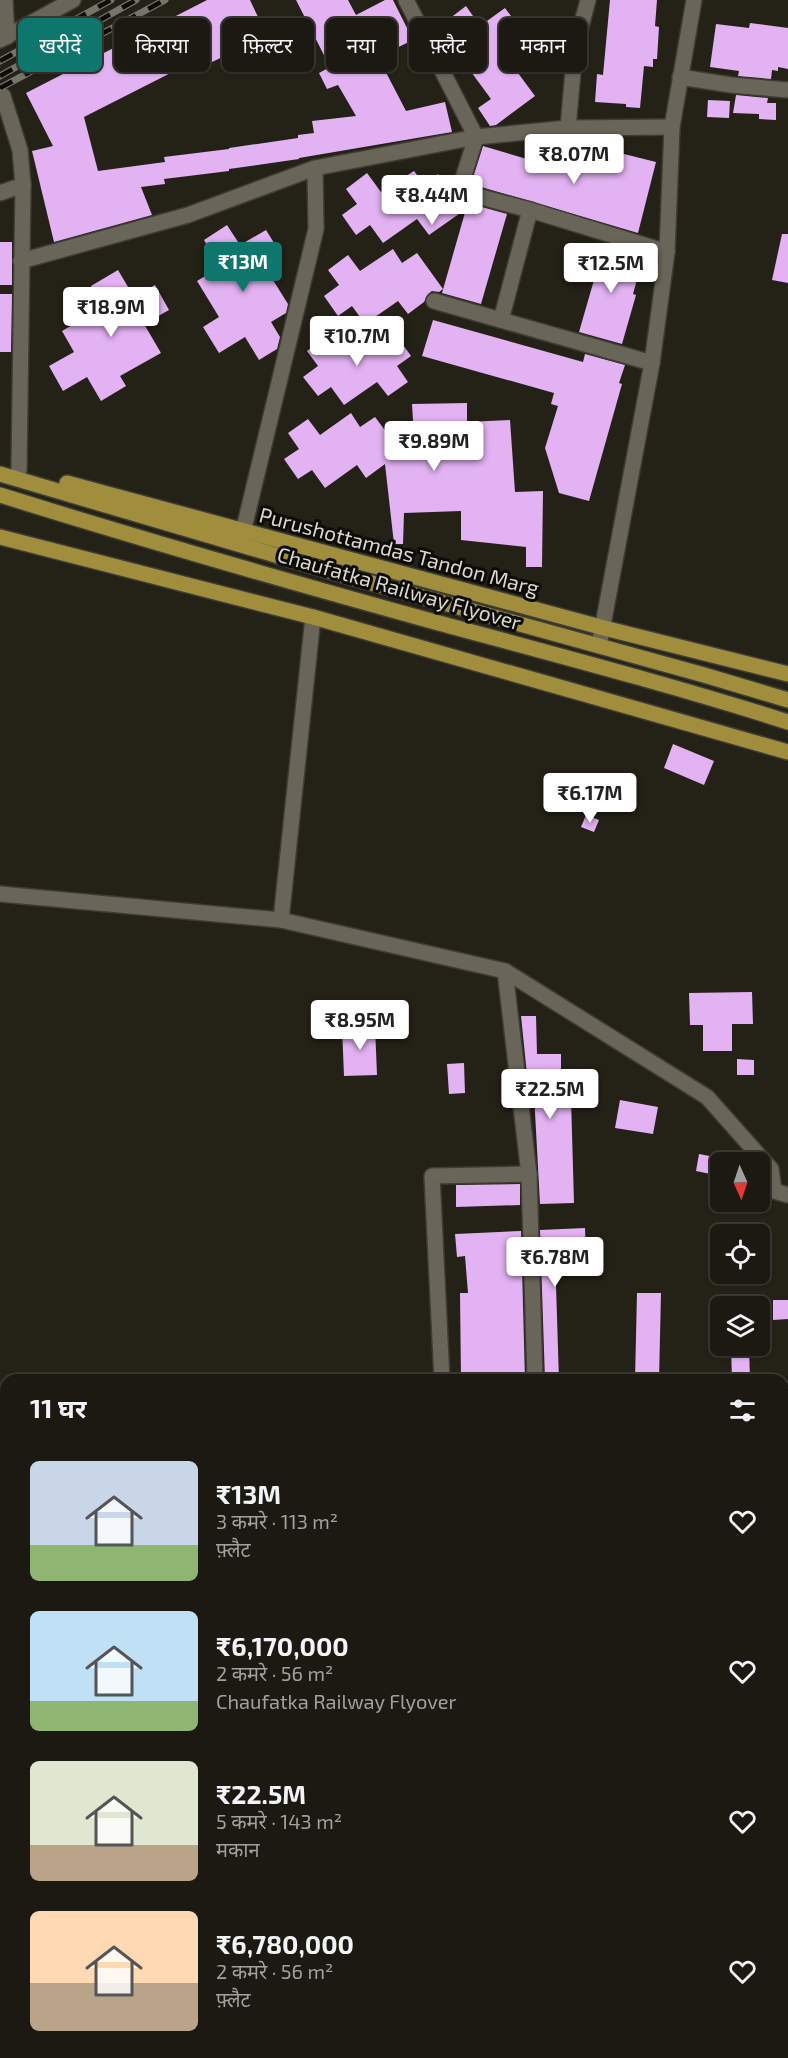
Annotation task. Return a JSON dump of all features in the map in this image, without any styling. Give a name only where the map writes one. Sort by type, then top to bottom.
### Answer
[{"type":"main road","name":"Purushottamdas Tandon Marg","points":[[0,465],[240,538],[788,674]]},
{"type":"main road","points":[[0,474],[240,538],[788,700]]},
{"type":"main road","name":"Chaufatka Railway Flyover","points":[[0,495],[86,522],[707,697],[788,722]]},
{"type":"main road","points":[[0,537],[313,617],[788,752]]},
{"type":"street","points":[[3,38],[4,0]]},
{"type":"street","points":[[3,38],[73,0]]},
{"type":"street","points":[[406,0],[476,137],[459,191],[667,252]]},
{"type":"street","points":[[568,128],[575,49],[588,0]]},
{"type":"street","points":[[599,646],[652,363],[667,252],[672,127],[694,0]]},
{"type":"street","points":[[680,77],[731,86],[788,90]]},
{"type":"street","points":[[3,96],[20,150],[23,185],[19,470]]},
{"type":"street","points":[[21,261],[188,215],[315,168],[476,137],[568,128],[672,127]]},
{"type":"street","points":[[240,538],[316,229],[315,168]]},
{"type":"street","points":[[0,194],[23,185]]},
{"type":"street","points":[[501,320],[530,210]]},
{"type":"street","points":[[434,301],[652,363]]},
{"type":"street","points":[[281,920],[313,617]]},
{"type":"street","points":[[0,894],[281,920],[505,971],[707,1097],[771,1169],[774,1191],[788,1195]]},
{"type":"street","points":[[505,971],[529,1174],[536,1374]]},
{"type":"street","points":[[442,1374],[432,1176],[529,1174]]},
{"type":"building","points":[[207,0],[250,0],[258,18],[222,18],[222,57],[212,62],[210,58],[210,18],[172,18]]},
{"type":"building","points":[[296,0],[348,0],[356,15],[385,0],[393,0],[409,32],[409,42],[397,48],[397,18],[326,18],[326,59],[314,35],[314,18],[305,18]]},
{"type":"building","points":[[610,0],[657,0],[655,26],[659,27],[657,59],[653,59],[653,67],[644,66],[640,108],[626,107],[626,104],[595,102],[597,74],[603,75]]},
{"type":"building","points":[[466,6],[474,18],[450,18]]},
{"type":"building","points":[[505,8],[512,18],[499,18],[499,72],[519,72],[535,96],[496,125],[490,126],[478,108],[491,99],[471,72],[487,72],[487,21]]},
{"type":"building","points":[[750,23],[788,28],[788,69],[778,67],[778,71],[772,70],[771,79],[738,76],[739,71],[710,67],[716,24],[749,28]]},
{"type":"building","points":[[114,48],[114,72],[173,72],[84,117],[98,171],[165,162],[164,157],[298,138],[298,135],[314,133],[312,121],[356,116],[338,85],[327,89],[319,73],[326,69],[326,72],[386,72],[406,111],[445,102],[452,132],[229,169],[229,171],[164,179],[165,184],[141,187],[152,215],[54,242],[32,151],[53,146],[26,93],[67,72],[102,72],[102,54]]},
{"type":"building","points":[[736,95],[768,98],[767,103],[776,103],[776,120],[759,119],[759,114],[733,113]]},
{"type":"building","points":[[708,100],[730,101],[729,118],[707,117]]},
{"type":"building","points":[[483,146],[537,162],[537,159],[594,173],[600,148],[656,162],[638,233],[471,184]]},
{"type":"building","points":[[414,171],[424,184],[438,174],[450,190],[452,197],[462,208],[464,202],[507,214],[481,304],[442,293],[466,209],[429,235],[417,219],[383,243],[370,225],[356,235],[342,215],[357,204],[346,189],[367,173],[381,192]]},
{"type":"building","points":[[227,225],[240,245],[266,230],[281,254],[263,264],[288,304],[286,313],[271,322],[280,337],[277,349],[259,360],[245,337],[219,353],[203,327],[219,317],[197,281],[220,267],[204,240]]},
{"type":"building","points":[[782,234],[788,234],[788,283],[772,280]]},
{"type":"building","points":[[0,242],[12,242],[12,285],[0,285]]},
{"type":"building","points":[[609,244],[634,252],[633,255],[643,258],[633,294],[636,295],[622,344],[579,332],[594,280],[588,278],[595,253],[605,256]]},
{"type":"building","points":[[393,249],[402,263],[417,253],[443,289],[439,292],[432,291],[424,302],[408,314],[398,301],[365,324],[352,306],[338,316],[324,296],[339,285],[328,270],[348,255],[360,271]]},
{"type":"building","points":[[118,270],[134,297],[155,285],[169,310],[144,324],[161,353],[120,376],[126,386],[101,401],[87,377],[63,391],[49,366],[74,352],[62,331],[103,307],[91,286]]},
{"type":"building","points":[[0,294],[12,294],[11,352],[0,352]]},
{"type":"building","points":[[433,320],[583,362],[585,354],[625,365],[619,383],[622,384],[589,501],[559,493],[545,448],[558,406],[551,404],[554,393],[422,356]]},
{"type":"building","points":[[372,331],[382,345],[396,335],[411,356],[397,366],[408,382],[388,396],[377,382],[344,405],[331,387],[318,396],[303,377],[318,366],[307,351],[327,336],[339,352],[345,348],[346,350]]},
{"type":"building","points":[[467,403],[467,422],[510,420],[515,492],[543,491],[542,567],[526,567],[526,547],[461,540],[461,511],[404,513],[403,544],[394,544],[385,464],[366,478],[357,465],[325,488],[312,470],[298,479],[284,459],[299,449],[288,433],[308,419],[320,435],[351,413],[360,427],[375,417],[390,437],[414,437],[412,404]]},
{"type":"building","points":[[673,744],[714,761],[704,785],[664,768]]},
{"type":"building","points":[[586,815],[599,820],[594,832],[581,827]]},
{"type":"building","points":[[752,992],[753,1024],[732,1024],[732,1051],[703,1051],[703,1025],[690,1025],[689,993]]},
{"type":"building","points":[[521,1016],[536,1016],[537,1054],[561,1054],[561,1098],[571,1098],[574,1203],[540,1204],[534,1094],[529,1094]]},
{"type":"building","points":[[375,1026],[377,1075],[344,1076],[342,1027]]},
{"type":"building","points":[[737,1059],[754,1060],[754,1075],[737,1075]]},
{"type":"building","points":[[464,1063],[465,1093],[449,1094],[447,1064]]},
{"type":"building","points":[[620,1100],[658,1107],[653,1134],[615,1128]]},
{"type":"building","points":[[699,1154],[710,1156],[710,1174],[696,1171]]},
{"type":"building","points":[[520,1184],[520,1205],[456,1207],[456,1185]]},
{"type":"building","points":[[585,1228],[586,1253],[555,1254],[559,1374],[545,1374],[540,1230]]},
{"type":"building","points":[[521,1231],[525,1374],[461,1374],[460,1293],[468,1293],[465,1256],[457,1257],[455,1234]]},
{"type":"building","points":[[637,1293],[661,1293],[659,1374],[635,1374]]},
{"type":"building","points":[[773,1300],[788,1300],[788,1319],[773,1320]]},
{"type":"building","points":[[731,1356],[749,1356],[750,1374],[732,1374]]},
{"type":"railway","points":[[0,61],[111,0]]},
{"type":"railway","points":[[0,76],[136,0]]},
{"type":"railway","points":[[0,88],[165,0]]}]
